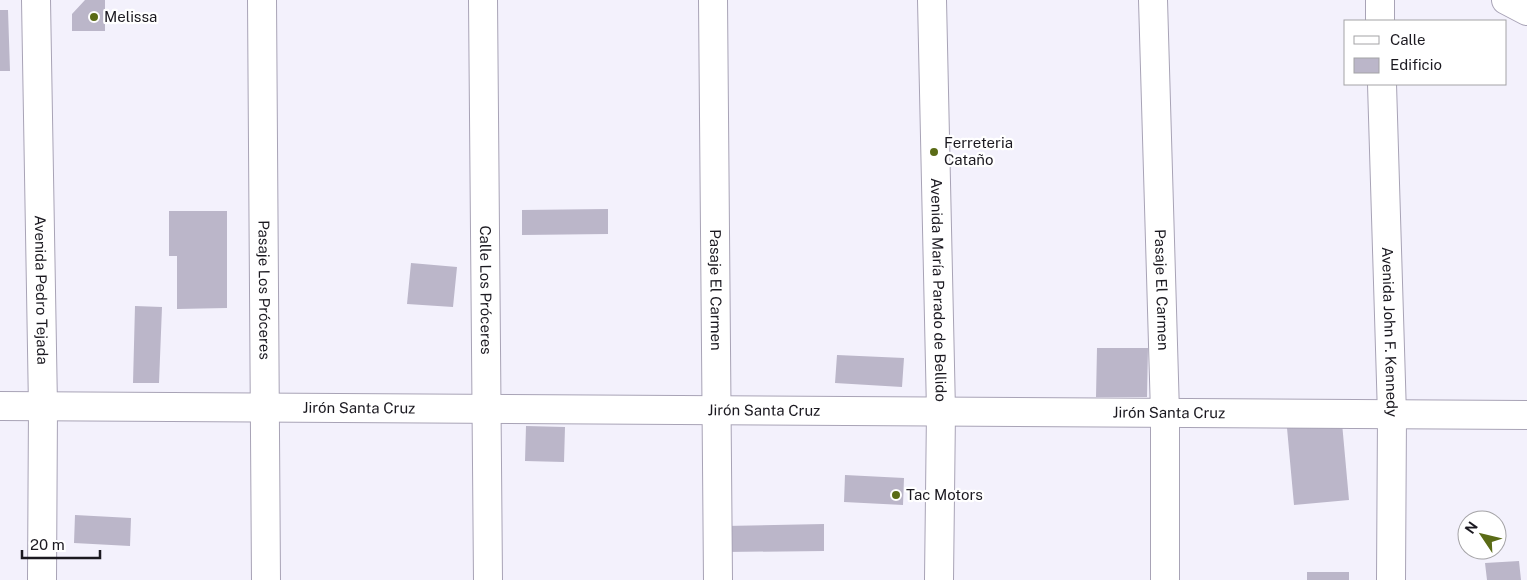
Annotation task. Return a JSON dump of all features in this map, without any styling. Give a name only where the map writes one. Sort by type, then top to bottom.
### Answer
[{"type":"street","name":"Avenida Pedro Tejada","points":[[36,0],[43,407],[42,580]]},
{"type":"street","name":"Pasaje Los Próceres","points":[[262,0],[266,580]]},
{"type":"street","name":"Calle Los Próceres","points":[[483,0],[488,580]]},
{"type":"street","name":"Pasaje El Carmen","points":[[713,0],[718,580]]},
{"type":"street","name":"Avenida María Parado de Bellido","points":[[932,0],[941,411],[939,580]]},
{"type":"street","name":"Pasaje El Carmen","points":[[1153,0],[1165,413],[1165,580]]},
{"type":"street","points":[[1380,0],[1380,20]]},
{"type":"street","points":[[1506,0],[1527,11]]},
{"type":"street","name":"Avenida John F. Kennedy","points":[[1382,85],[1392,415],[1391,580]]},
{"type":"street","name":"Jirón Santa Cruz","points":[[0,406],[717,409],[1392,415],[1527,414]]},
{"type":"building","points":[[85,0],[105,0],[105,31],[72,31],[72,14]]},
{"type":"building","points":[[0,10],[8,10],[10,71],[0,71]]},
{"type":"building","points":[[608,209],[608,234],[522,235],[522,210]]},
{"type":"building","points":[[169,211],[227,211],[227,308],[177,309],[177,256],[169,256]]},
{"type":"building","points":[[411,263],[457,267],[453,307],[407,304]]},
{"type":"building","points":[[135,306],[162,307],[159,383],[133,383]]},
{"type":"building","points":[[1097,348],[1148,348],[1147,397],[1096,397]]},
{"type":"building","points":[[837,355],[904,358],[902,387],[835,383]]},
{"type":"building","points":[[1342,423],[1349,500],[1294,505],[1287,428]]},
{"type":"building","points":[[526,426],[565,427],[564,462],[525,461]]},
{"type":"building","points":[[845,475],[904,478],[903,505],[844,502]]},
{"type":"building","points":[[75,515],[131,518],[130,546],[74,543]]},
{"type":"building","points":[[824,524],[824,551],[725,552],[725,526]]},
{"type":"building","points":[[1519,561],[1521,580],[1487,580],[1485,563]]},
{"type":"building","points":[[1307,572],[1349,572],[1349,580],[1307,580]]},
{"type":"place","name":"Melissa","points":[[94,17]]},
{"type":"place","name":"Ferreteria Cataño","points":[[934,152]]},
{"type":"place","name":"Tac Motors","points":[[896,495]]}]
